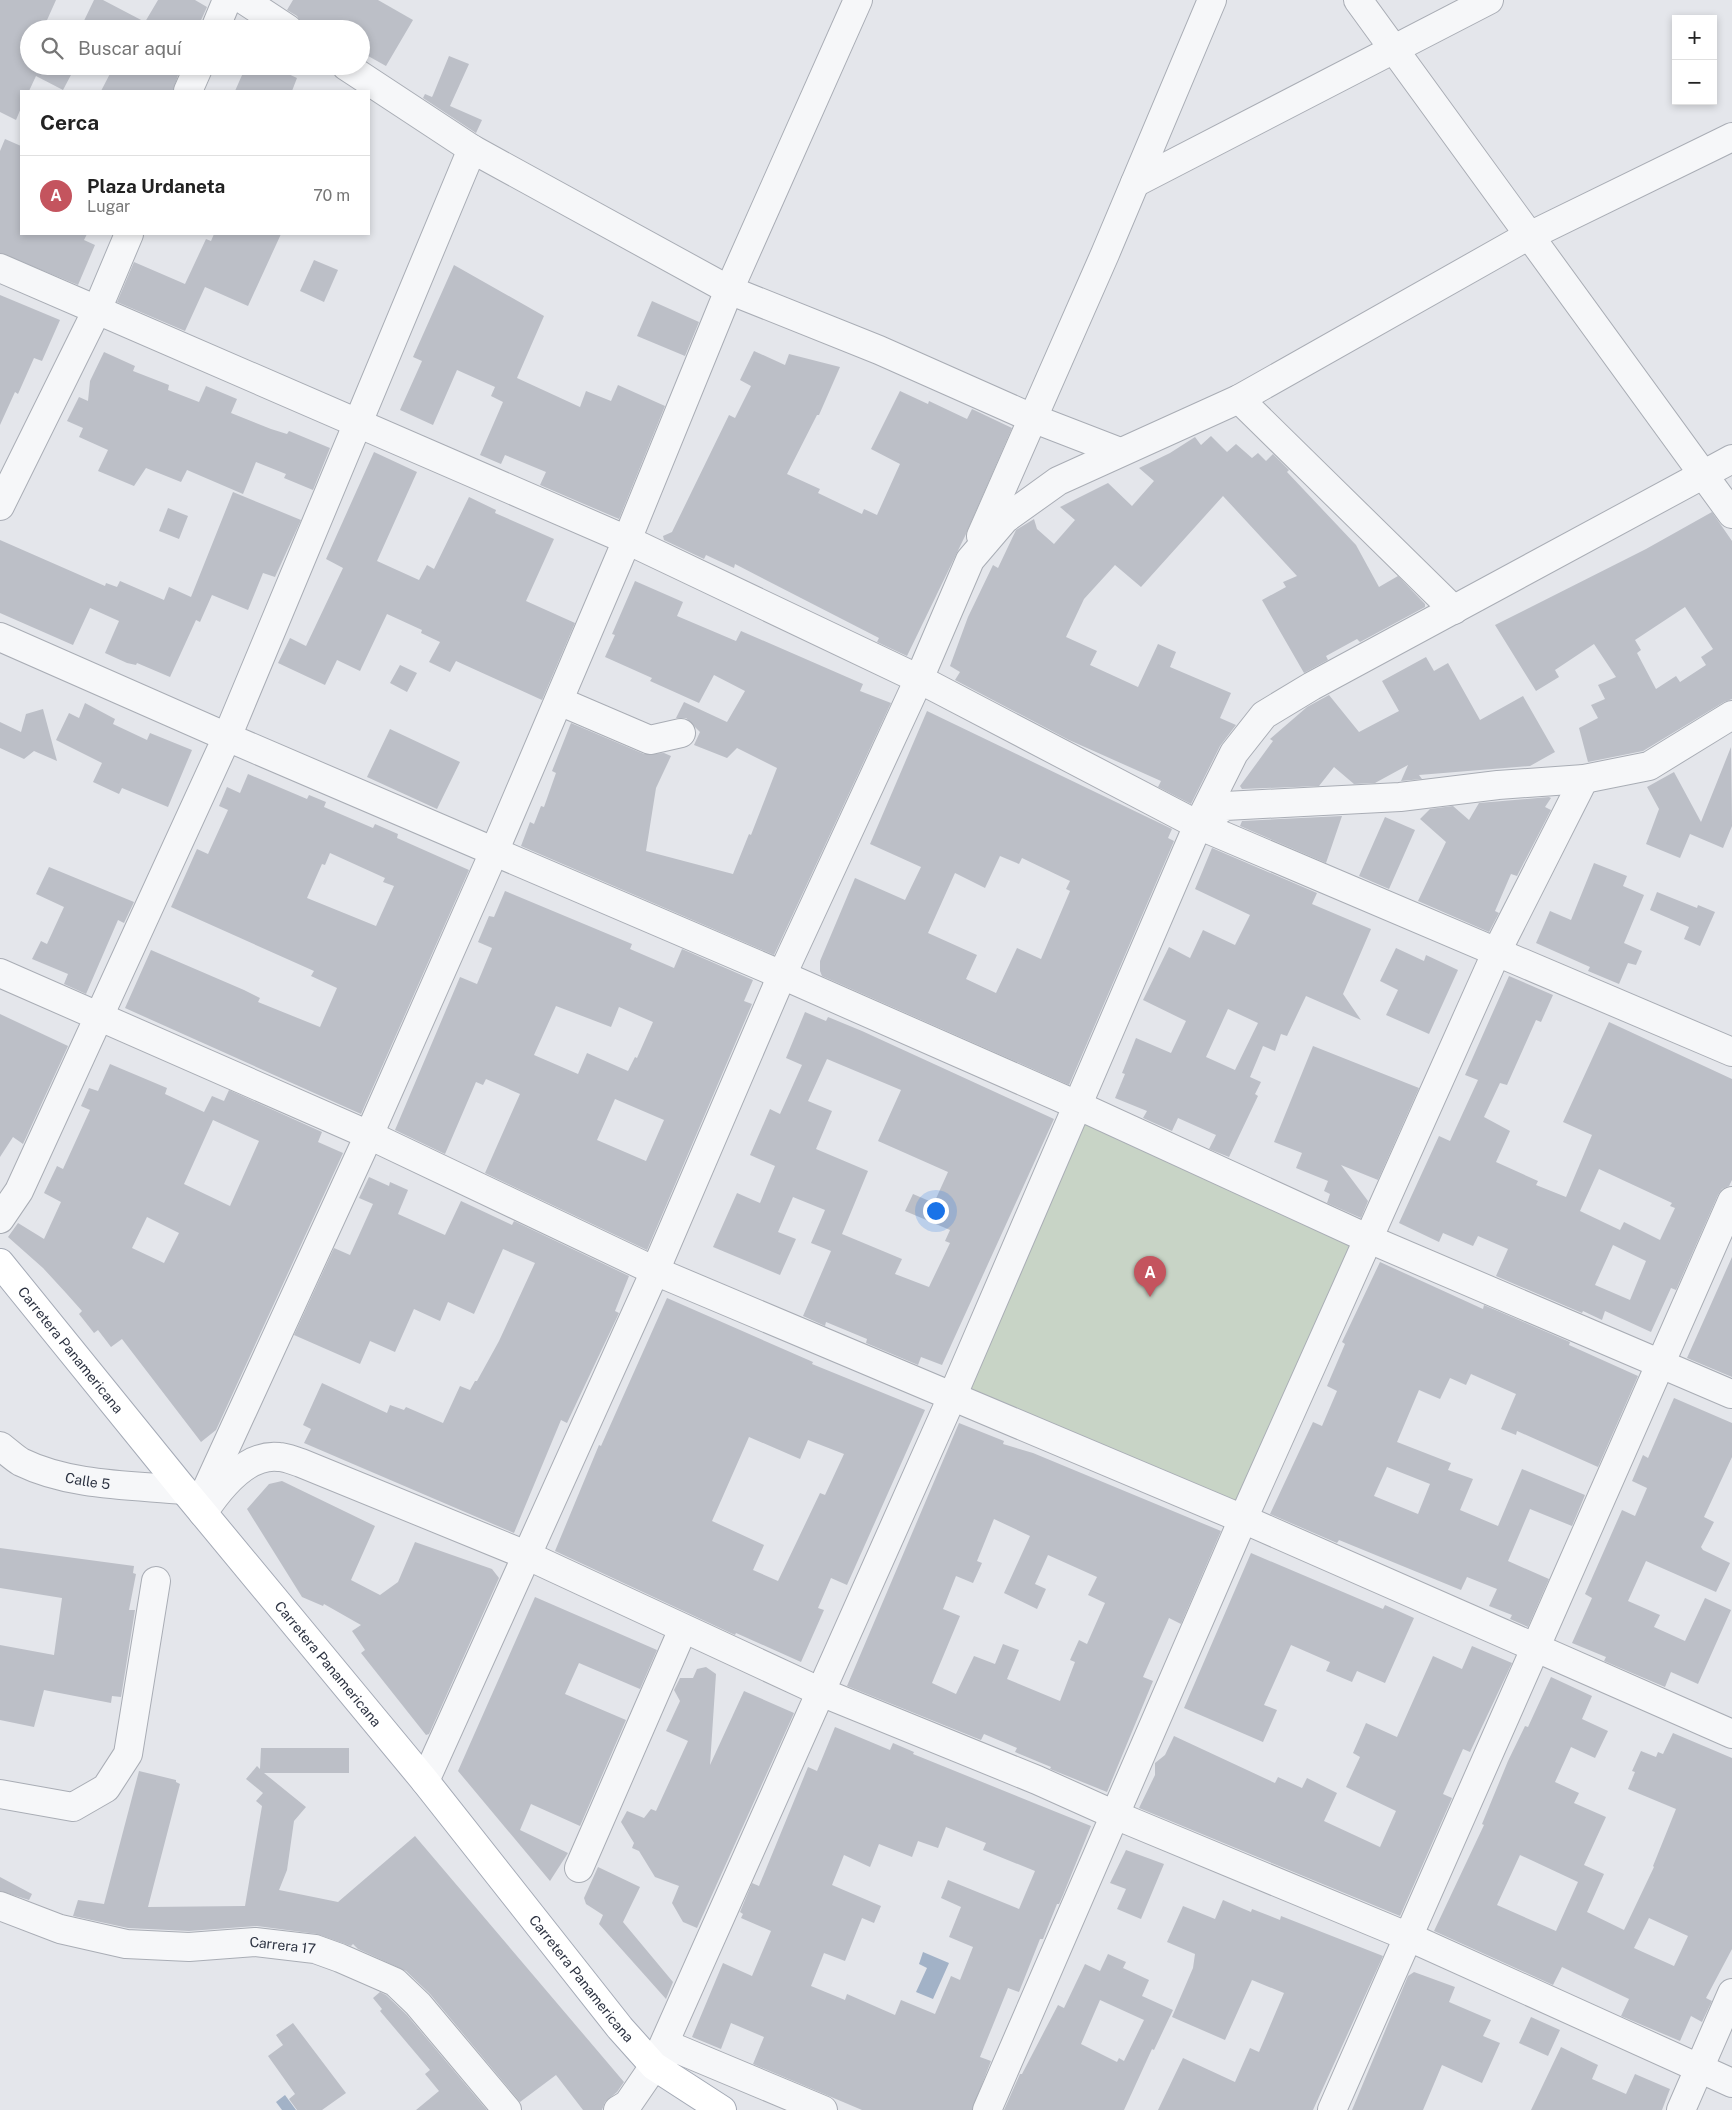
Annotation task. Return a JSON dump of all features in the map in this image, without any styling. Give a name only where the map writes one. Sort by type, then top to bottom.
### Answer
[{"type":"main road","name":"Carretera Panamericana","points":[[0,1263],[424,1781],[620,2028],[654,2066],[722,2110]]},
{"type":"street","points":[[218,20],[226,0]]},
{"type":"street","points":[[244,0],[274,20]]},
{"type":"street","points":[[195,1503],[369,1135],[494,852],[627,540],[729,290],[858,0]]},
{"type":"street","points":[[424,1781],[655,1271],[782,975],[919,680],[1135,183],[1212,0]]},
{"type":"street","points":[[1358,0],[1732,514]]},
{"type":"street","points":[[1135,183],[1255,123],[1392,49],[1489,0]]},
{"type":"street","points":[[188,90],[195,75]]},
{"type":"street","points":[[360,75],[472,148],[729,290],[880,350],[1032,418],[1120,452]]},
{"type":"street","points":[[970,560],[1005,519],[1058,481],[1240,399],[1530,235],[1732,137]]},
{"type":"street","points":[[0,1219],[19,1191],[227,737],[472,148]]},
{"type":"street","points":[[0,506],[97,310],[129,235]]},
{"type":"street","points":[[0,268],[359,422],[627,540],[919,680],[1198,825],[1732,1052]]},
{"type":"street","points":[[1240,399],[1454,610]]},
{"type":"street","points":[[618,2110],[628,2104],[654,2066],[952,1397],[1198,825],[1234,753],[1264,715],[1312,686],[1732,459]]},
{"type":"street","points":[[0,637],[227,737],[782,975],[1077,1105],[1369,1239],[1731,1394]]},
{"type":"street","points":[[559,701],[650,740],[681,733]]},
{"type":"street","points":[[1198,825],[1225,806],[1400,797],[1498,785],[1584,779],[1649,766],[1732,716]]},
{"type":"street","points":[[987,2110],[1243,1519],[1497,951],[1584,779]]},
{"type":"street","points":[[0,973],[369,1135],[655,1271],[1243,1519],[1732,1734]]},
{"type":"street","points":[[1332,2110],[1537,1648],[1732,1201]]},
{"type":"street","name":"Calle 5","points":[[0,1446],[20,1461],[47,1473],[195,1503]]},
{"type":"street","points":[[195,1503],[216,1494],[243,1467],[260,1458],[278,1456],[301,1463],[526,1555],[683,1630],[821,1692],[1038,1780],[1115,1815],[1409,1937],[1732,2083]]},
{"type":"street","points":[[0,1467],[47,1473]]},
{"type":"street","points":[[0,1794],[73,1807],[106,1788],[128,1754],[156,1581]]},
{"type":"street","points":[[579,1868],[683,1630]]},
{"type":"street","name":"Carrera 17","points":[[0,1906],[60,1929],[126,1944],[190,1947],[255,1942],[315,1949],[340,1958],[395,1982],[418,2004],[507,2110]]},
{"type":"street","points":[[1681,2110],[1732,1993]]},
{"type":"street","points":[[654,2066],[675,2048],[823,2110]]},
{"type":"green space","points":[[1077,1105],[1369,1239],[1243,1519],[952,1397]]},
{"type":"water","points":[[923,1952],[949,1963],[933,1999],[916,1992],[927,1968],[919,1964]]},
{"type":"water","points":[[285,2095],[296,2110],[282,2110],[276,2102]]},
{"type":"building","points":[[0,0],[56,0],[47,20],[20,20],[20,75],[71,75],[63,90],[36,76],[29,90],[20,90],[20,110],[16,120],[0,112]]},
{"type":"building","points":[[94,0],[103,0],[141,20],[84,20]]},
{"type":"building","points":[[158,0],[195,0],[207,7],[201,20],[146,20]]},
{"type":"building","points":[[293,0],[378,0],[413,20],[386,66],[370,57],[370,20],[299,20],[297,16],[287,10]]},
{"type":"building","points":[[449,56],[469,64],[450,106],[482,120],[476,133],[423,98],[425,94],[432,97]]},
{"type":"building","points":[[109,75],[178,75],[173,90],[102,90]]},
{"type":"building","points":[[242,75],[290,75],[297,78],[292,90],[235,90]]},
{"type":"building","points":[[5,139],[20,146],[20,235],[86,235],[84,240],[95,245],[78,285],[0,253],[0,151]]},
{"type":"building","points":[[214,235],[281,235],[248,306],[205,287],[185,331],[117,302],[134,262],[185,284],[206,239],[211,241]]},
{"type":"building","points":[[314,260],[338,270],[324,302],[300,291]]},
{"type":"building","points":[[454,265],[544,316],[517,378],[580,407],[586,391],[611,401],[618,385],[665,406],[619,519],[540,485],[546,472],[505,455],[501,464],[480,455],[503,402],[491,396],[495,387],[457,370],[433,425],[400,410],[422,361],[413,357]]},
{"type":"building","points":[[0,295],[60,320],[42,361],[34,358],[18,394],[15,392],[0,425]]},
{"type":"building","points":[[652,301],[699,322],[685,356],[637,336]]},
{"type":"building","points":[[754,351],[785,365],[789,354],[840,367],[819,415],[817,415],[787,474],[820,489],[818,493],[862,514],[864,509],[877,515],[900,464],[871,449],[900,391],[928,404],[929,401],[967,419],[972,409],[1012,428],[966,534],[907,656],[877,642],[879,638],[735,564],[734,568],[706,555],[704,559],[664,540],[663,536],[672,532],[729,415],[735,418],[751,386],[740,380]]},
{"type":"building","points":[[104,352],[135,366],[133,371],[169,385],[168,390],[199,402],[206,386],[237,399],[231,413],[287,434],[289,431],[330,448],[313,490],[284,478],[286,474],[256,462],[243,494],[187,470],[181,482],[146,468],[134,486],[98,471],[108,450],[79,437],[83,428],[67,421],[79,397],[88,401],[90,381]]},
{"type":"building","points":[[1211,436],[1227,452],[1236,444],[1252,458],[1258,453],[1266,461],[1273,454],[1289,470],[1287,472],[1356,545],[1379,587],[1398,576],[1425,604],[1425,607],[1360,642],[1357,639],[1326,656],[1328,660],[1304,673],[1262,600],[1286,587],[1283,582],[1297,576],[1223,496],[1141,587],[1115,565],[1084,599],[1066,637],[1097,651],[1090,665],[1138,687],[1158,644],[1176,652],[1170,667],[1231,693],[1220,718],[1236,725],[1220,746],[1191,804],[1158,787],[1161,781],[1069,740],[955,680],[960,672],[950,666],[968,617],[993,565],[998,568],[1016,530],[1034,519],[1037,529],[1054,544],[1075,520],[1060,507],[1108,483],[1132,506],[1154,481],[1139,468],[1170,453],[1195,437],[1201,445]]},
{"type":"building","points":[[374,452],[417,472],[377,561],[419,580],[427,565],[434,569],[469,497],[496,510],[495,513],[554,539],[526,601],[575,623],[542,700],[456,661],[450,672],[429,662],[440,642],[421,633],[422,630],[387,614],[360,671],[337,660],[325,685],[278,663],[290,638],[306,646],[343,568],[326,559]]},
{"type":"building","points":[[233,492],[301,520],[275,577],[263,573],[248,610],[212,595],[200,622],[196,620],[170,677],[137,663],[136,665],[127,663],[105,653],[119,621],[90,608],[73,645],[0,613],[0,540],[105,586],[106,583],[117,587],[120,581],[164,600],[169,587],[191,597]]},
{"type":"building","points":[[168,508],[188,516],[179,539],[159,531]]},
{"type":"building","points":[[1712,512],[1732,541],[1732,699],[1643,751],[1588,762],[1579,728],[1598,718],[1591,705],[1605,699],[1598,685],[1616,677],[1594,644],[1555,670],[1559,677],[1536,691],[1495,625],[1646,549]],"holes":[[[1685,607],[1713,649],[1701,657],[1706,665],[1680,682],[1676,676],[1656,689],[1637,653],[1641,650],[1635,640]]]},
{"type":"building","points":[[635,581],[683,602],[677,616],[736,641],[741,631],[863,684],[860,691],[891,703],[774,955],[521,846],[530,822],[534,824],[541,806],[544,807],[556,773],[552,771],[571,723],[644,754],[664,753],[671,756],[656,788],[646,851],[733,874],[749,834],[751,835],[777,768],[737,748],[727,758],[694,745],[700,732],[686,718],[676,718],[684,702],[727,722],[745,691],[714,675],[699,703],[650,681],[652,678],[605,657],[615,635],[612,634]]},
{"type":"building","points":[[1426,657],[1434,671],[1448,663],[1480,720],[1523,696],[1555,752],[1530,766],[1419,775],[1422,779],[1401,781],[1408,765],[1375,783],[1354,784],[1334,767],[1319,786],[1242,789],[1240,786],[1273,741],[1270,739],[1307,707],[1329,695],[1359,732],[1399,711],[1382,681]]},
{"type":"building","points":[[400,665],[417,673],[407,692],[390,683]]},
{"type":"building","points":[[85,703],[115,719],[113,724],[147,740],[150,733],[192,750],[168,807],[122,788],[119,794],[93,782],[102,763],[56,740],[69,713],[79,718]]},
{"type":"building","points":[[43,709],[57,761],[34,751],[24,759],[0,748],[0,722],[21,732],[26,714]]},
{"type":"building","points":[[927,711],[1172,829],[1168,838],[1174,841],[1069,1085],[822,976],[820,961],[855,878],[905,900],[921,867],[870,844]],"holes":[[[1000,856],[1019,864],[1022,858],[1070,881],[1066,889],[1070,891],[1041,959],[1017,948],[996,993],[966,979],[977,955],[928,933],[955,873],[985,888]]]},
{"type":"building","points":[[390,729],[460,762],[437,809],[367,777]]},
{"type":"building","points":[[1731,747],[1732,826],[1723,848],[1690,834],[1680,858],[1646,844],[1659,809],[1647,787],[1674,772],[1701,822]]},
{"type":"building","points":[[248,774],[307,799],[309,795],[326,802],[324,807],[373,828],[375,824],[398,834],[397,838],[469,870],[361,1114],[125,1008],[151,950],[244,990],[260,998],[258,1002],[320,1027],[337,988],[311,976],[314,971],[171,907],[197,849],[208,854],[228,810],[219,806],[227,787],[240,793]],"holes":[[[330,853],[385,878],[383,882],[394,886],[376,926],[307,898],[322,864],[325,865]]]},
{"type":"building","points":[[1551,798],[1545,807],[1551,810],[1517,876],[1511,874],[1495,911],[1499,913],[1489,932],[1418,901],[1446,842],[1420,819],[1430,809],[1453,806],[1469,820],[1479,803]]},
{"type":"building","points":[[1342,816],[1326,863],[1240,826],[1242,821]]},
{"type":"building","points":[[1385,817],[1415,830],[1389,889],[1359,876]]},
{"type":"building","points":[[1212,848],[1317,893],[1312,904],[1371,929],[1343,994],[1361,1020],[1306,996],[1287,1036],[1281,1034],[1275,1051],[1263,1046],[1250,1077],[1261,1082],[1255,1094],[1258,1096],[1229,1157],[1209,1149],[1216,1135],[1178,1118],[1172,1131],[1143,1118],[1147,1111],[1115,1098],[1125,1074],[1122,1073],[1136,1038],[1171,1053],[1186,1021],[1143,1000],[1169,947],[1190,958],[1203,930],[1235,945],[1250,915],[1195,889]],"holes":[[[1228,1009],[1258,1023],[1235,1070],[1206,1057]]]},
{"type":"building","points":[[1594,863],[1627,876],[1623,886],[1644,895],[1624,943],[1642,951],[1636,965],[1628,963],[1619,984],[1588,971],[1590,967],[1536,943],[1550,911],[1571,920]]},
{"type":"building","points":[[49,867],[134,902],[124,923],[118,920],[86,994],[64,984],[68,974],[32,959],[41,941],[47,944],[64,907],[36,894]]},
{"type":"building","points":[[505,891],[632,944],[630,949],[674,968],[682,949],[753,980],[744,1001],[752,1004],[647,1250],[485,1173],[520,1094],[486,1079],[483,1085],[476,1082],[445,1154],[395,1130],[460,977],[477,984],[492,948],[478,942],[489,916],[494,917]],"holes":[[[556,1006],[611,1027],[619,1007],[653,1022],[637,1058],[635,1057],[628,1071],[587,1053],[578,1074],[534,1055]],[[615,1099],[664,1120],[646,1161],[597,1140]]]},
{"type":"building","points":[[1657,892],[1697,908],[1698,905],[1715,912],[1700,946],[1684,939],[1689,927],[1650,910]]},
{"type":"building","points":[[1396,948],[1424,961],[1426,955],[1458,970],[1429,1034],[1386,1015],[1398,990],[1380,981]]},
{"type":"building","points":[[1509,976],[1553,995],[1541,1022],[1536,1020],[1507,1085],[1500,1083],[1484,1117],[1510,1131],[1496,1162],[1538,1181],[1536,1185],[1566,1197],[1592,1135],[1563,1122],[1609,1022],[1732,1079],[1732,1180],[1729,1186],[1722,1189],[1718,1195],[1676,1290],[1671,1288],[1651,1332],[1605,1311],[1602,1320],[1583,1311],[1582,1313],[1496,1276],[1508,1249],[1478,1236],[1473,1246],[1443,1233],[1439,1242],[1399,1223],[1439,1136],[1450,1141],[1478,1080],[1465,1075]],"holes":[[[1599,1169],[1672,1203],[1670,1206],[1675,1208],[1660,1240],[1624,1222],[1620,1230],[1580,1211]],[[1613,1245],[1646,1261],[1630,1300],[1595,1285]]]},
{"type":"building","points":[[805,1012],[826,1021],[828,1017],[1054,1119],[942,1365],[921,1357],[918,1365],[866,1343],[867,1339],[826,1322],[825,1326],[803,1316],[831,1251],[811,1243],[825,1210],[793,1197],[778,1232],[796,1239],[780,1275],[713,1247],[737,1193],[760,1203],[775,1166],[750,1155],[770,1109],[780,1114],[802,1065],[786,1058]],"holes":[[[827,1059],[901,1090],[878,1141],[948,1172],[934,1203],[913,1194],[905,1211],[950,1230],[945,1241],[950,1243],[929,1287],[895,1274],[902,1259],[842,1234],[868,1171],[816,1149],[832,1111],[808,1101]]]},
{"type":"building","points":[[0,1014],[68,1046],[23,1144],[13,1137],[0,1157]]},
{"type":"building","points":[[1313,1046],[1419,1088],[1378,1180],[1341,1165],[1368,1201],[1361,1218],[1327,1203],[1330,1194],[1324,1191],[1328,1181],[1296,1168],[1302,1153],[1274,1142]]},
{"type":"building","points":[[110,1064],[167,1088],[165,1094],[204,1112],[212,1096],[224,1101],[229,1090],[322,1132],[318,1142],[343,1153],[216,1430],[201,1442],[122,1339],[111,1347],[98,1330],[94,1333],[79,1314],[82,1311],[66,1293],[43,1268],[8,1237],[18,1223],[44,1239],[61,1202],[44,1193],[57,1166],[63,1169],[90,1110],[81,1106],[89,1088],[98,1091]],"holes":[[[213,1120],[259,1141],[230,1206],[184,1184]],[[147,1217],[179,1233],[164,1263],[132,1248]]]},
{"type":"building","points":[[369,1177],[389,1186],[390,1182],[408,1190],[398,1214],[445,1235],[461,1201],[512,1225],[514,1221],[629,1276],[615,1311],[619,1313],[567,1423],[561,1420],[514,1533],[304,1443],[311,1429],[303,1425],[322,1383],[387,1413],[390,1405],[404,1410],[406,1407],[443,1423],[460,1386],[470,1390],[475,1381],[477,1381],[499,1341],[535,1263],[503,1249],[474,1314],[448,1302],[440,1321],[414,1309],[395,1352],[370,1341],[360,1364],[294,1335],[334,1248],[350,1255],[373,1204],[359,1198]]},
{"type":"building","points":[[1732,1257],[1732,1377],[1687,1358]]},
{"type":"building","points":[[1380,1262],[1483,1309],[1484,1305],[1570,1342],[1569,1345],[1638,1376],[1598,1467],[1517,1431],[1516,1435],[1501,1429],[1516,1394],[1471,1374],[1466,1385],[1450,1378],[1440,1399],[1419,1390],[1397,1442],[1451,1463],[1448,1470],[1473,1479],[1460,1510],[1498,1526],[1522,1469],[1585,1495],[1572,1526],[1530,1509],[1508,1561],[1549,1579],[1528,1627],[1510,1619],[1512,1615],[1489,1606],[1497,1589],[1467,1577],[1461,1590],[1339,1540],[1337,1543],[1270,1514],[1313,1422],[1322,1426],[1337,1391],[1327,1386],[1345,1344],[1342,1342]],"holes":[[[1387,1467],[1430,1484],[1418,1514],[1374,1496]]]},
{"type":"building","points":[[667,1298],[813,1362],[812,1364],[925,1410],[847,1585],[831,1578],[818,1608],[824,1610],[801,1662],[736,1633],[735,1635],[555,1551],[599,1445],[601,1446]],"holes":[[[749,1437],[800,1459],[808,1440],[844,1454],[825,1495],[820,1493],[778,1581],[753,1570],[764,1545],[712,1521]]]},
{"type":"building","points":[[1674,1398],[1732,1423],[1732,1457],[1704,1517],[1714,1522],[1701,1547],[1703,1550],[1730,1563],[1716,1592],[1646,1561],[1628,1601],[1660,1615],[1654,1627],[1685,1641],[1705,1598],[1731,1610],[1698,1684],[1671,1672],[1665,1687],[1604,1661],[1606,1657],[1572,1643],[1592,1598],[1585,1594],[1622,1510],[1635,1516],[1647,1488],[1632,1481],[1643,1455],[1648,1458]]},
{"type":"building","points":[[959,1423],[1004,1441],[1003,1444],[1033,1453],[1221,1531],[1181,1624],[1169,1618],[1143,1677],[1153,1681],[1107,1792],[1050,1769],[1051,1767],[1015,1752],[1017,1748],[984,1734],[981,1740],[847,1686]],"holes":[[[994,1519],[1030,1536],[1004,1593],[1037,1609],[1046,1589],[1035,1584],[1048,1555],[1097,1577],[1088,1595],[1105,1603],[1087,1644],[1079,1640],[1070,1660],[1075,1662],[1060,1701],[1007,1679],[1019,1650],[1003,1644],[995,1664],[974,1656],[956,1694],[932,1683],[960,1616],[943,1609],[956,1576],[973,1583],[982,1563],[977,1561]]]},
{"type":"building","points":[[282,1481],[375,1526],[351,1580],[380,1595],[398,1582],[415,1542],[492,1569],[499,1578],[429,1734],[426,1735],[361,1653],[365,1650],[352,1631],[361,1625],[324,1604],[323,1606],[302,1597],[247,1509],[269,1484]]},
{"type":"building","points":[[0,1548],[134,1566],[133,1573],[136,1574],[129,1610],[135,1610],[121,1697],[112,1696],[111,1703],[44,1690],[34,1727],[0,1720],[0,1645],[54,1655],[62,1598],[0,1588]]},
{"type":"building","points":[[1251,1553],[1383,1609],[1385,1605],[1414,1618],[1385,1683],[1357,1671],[1352,1682],[1326,1671],[1330,1662],[1291,1645],[1264,1705],[1277,1710],[1263,1742],[1184,1708]]},
{"type":"building","points":[[535,1597],[657,1650],[640,1689],[579,1663],[565,1694],[626,1720],[580,1826],[531,1804],[520,1830],[568,1853],[550,1881],[458,1771]]},
{"type":"building","points":[[1472,1646],[1512,1663],[1470,1752],[1463,1749],[1443,1794],[1452,1798],[1400,1916],[1139,1808],[1155,1775],[1155,1763],[1165,1755],[1174,1736],[1275,1783],[1278,1777],[1302,1788],[1307,1778],[1337,1793],[1324,1821],[1380,1847],[1396,1811],[1346,1787],[1360,1757],[1353,1753],[1366,1723],[1397,1737],[1433,1656],[1462,1669]]},
{"type":"building","points":[[706,1667],[716,1674],[710,1765],[744,1691],[794,1713],[697,1928],[683,1922],[672,1903],[679,1886],[655,1877],[639,1851],[632,1848],[634,1843],[621,1822],[627,1811],[644,1818],[651,1809],[656,1811],[688,1741],[666,1731],[680,1701],[674,1690],[680,1678],[693,1678],[697,1669]]},
{"type":"building","points":[[1551,1677],[1592,1696],[1582,1719],[1608,1731],[1595,1758],[1571,1747],[1555,1782],[1579,1793],[1574,1803],[1606,1817],[1584,1865],[1604,1874],[1587,1912],[1624,1930],[1654,1867],[1676,1809],[1628,1789],[1635,1772],[1632,1771],[1641,1751],[1656,1757],[1658,1752],[1663,1754],[1673,1733],[1732,1758],[1732,1949],[1706,1998],[1712,2001],[1702,2022],[1691,2016],[1680,2041],[1621,2016],[1629,1999],[1562,1967],[1553,1985],[1434,1931],[1484,1825],[1482,1824],[1508,1761],[1525,1726],[1528,1727]],"holes":[[[1520,1855],[1578,1882],[1556,1931],[1497,1905]],[[1649,1918],[1688,1936],[1674,1966],[1634,1948]]]},
{"type":"building","points":[[835,1727],[890,1750],[893,1743],[914,1752],[913,1754],[1091,1826],[1059,1904],[1057,1904],[1043,1939],[1040,1939],[1019,1992],[1008,1988],[980,2057],[991,2061],[972,2110],[862,2110],[753,2064],[764,2037],[731,2023],[721,2049],[692,2037],[723,1963],[752,1976],[771,1931],[741,1918],[743,1914],[740,1912],[752,1883],[759,1886],[808,1767],[817,1771]],"holes":[[[946,1827],[986,1843],[983,1850],[1035,1871],[1019,1909],[948,1880],[941,1898],[961,1907],[949,1937],[973,1947],[960,1980],[951,1976],[935,2014],[901,2000],[895,2015],[847,1994],[845,2000],[811,1986],[824,1953],[845,1961],[862,1918],[874,1923],[881,1906],[832,1885],[844,1855],[870,1867],[879,1844],[912,1857],[918,1841],[938,1848]]]},
{"type":"building","points":[[261,1748],[349,1748],[349,1773],[264,1773],[306,1807],[294,1821],[287,1870],[279,1890],[338,1902],[415,1836],[624,2082],[617,2092],[605,2102],[602,2110],[583,2110],[556,2075],[520,2102],[430,1994],[406,1971],[358,1949],[353,1944],[351,1946],[317,1934],[257,1926],[189,1931],[128,1928],[73,1916],[78,1900],[104,1904],[139,1771],[176,1780],[180,1784],[148,1907],[245,1906],[262,1806],[256,1801],[263,1793],[246,1779],[257,1766],[260,1769]]},
{"type":"building","points":[[1126,1850],[1164,1864],[1141,1919],[1117,1909],[1126,1889],[1110,1883]]},
{"type":"building","points":[[598,1867],[640,1887],[623,1922],[673,1982],[666,1999],[599,1924],[603,1915],[586,1904],[584,1898]]},
{"type":"building","points":[[0,1877],[32,1894],[29,1900],[0,1891]]},
{"type":"building","points":[[1223,1900],[1251,1912],[1252,1909],[1280,1920],[1281,1916],[1383,1956],[1313,2110],[1158,2110],[1183,2058],[1235,2082],[1250,2048],[1259,2052],[1284,1993],[1252,1980],[1225,2040],[1172,2017],[1193,1968],[1195,1954],[1167,1942],[1183,1906],[1215,1919]]},
{"type":"building","points":[[1108,1954],[1126,1962],[1123,1968],[1149,1980],[1142,1996],[1173,2010],[1154,2050],[1152,2049],[1124,2110],[1004,2110],[1020,2074],[1022,2074],[1058,2005],[1064,2008],[1085,1964],[1100,1971]],"holes":[[[1100,2000],[1144,2020],[1124,2061],[1119,2058],[1117,2062],[1081,2044]]]},
{"type":"building","points":[[1414,1972],[1455,1987],[1449,2002],[1491,2020],[1483,2036],[1500,2043],[1482,2083],[1442,2065],[1423,2110],[1352,2110],[1408,1976]]},
{"type":"building","points":[[380,1992],[386,1995],[407,2015],[487,2110],[416,2110],[439,2091],[425,2074],[430,2070],[380,2011],[382,2009],[373,1998]]},
{"type":"building","points":[[1531,2017],[1560,2030],[1548,2056],[1519,2043]]},
{"type":"building","points":[[293,2023],[346,2093],[322,2110],[297,2110],[289,2099],[295,2094],[268,2056],[283,2045],[276,2035]]},
{"type":"building","points":[[1561,2047],[1598,2065],[1592,2079],[1626,2094],[1635,2074],[1670,2089],[1662,2110],[1531,2110]]},
{"type":"place","name":"Plaza Urdaneta","points":[[1150,1297]]}]
